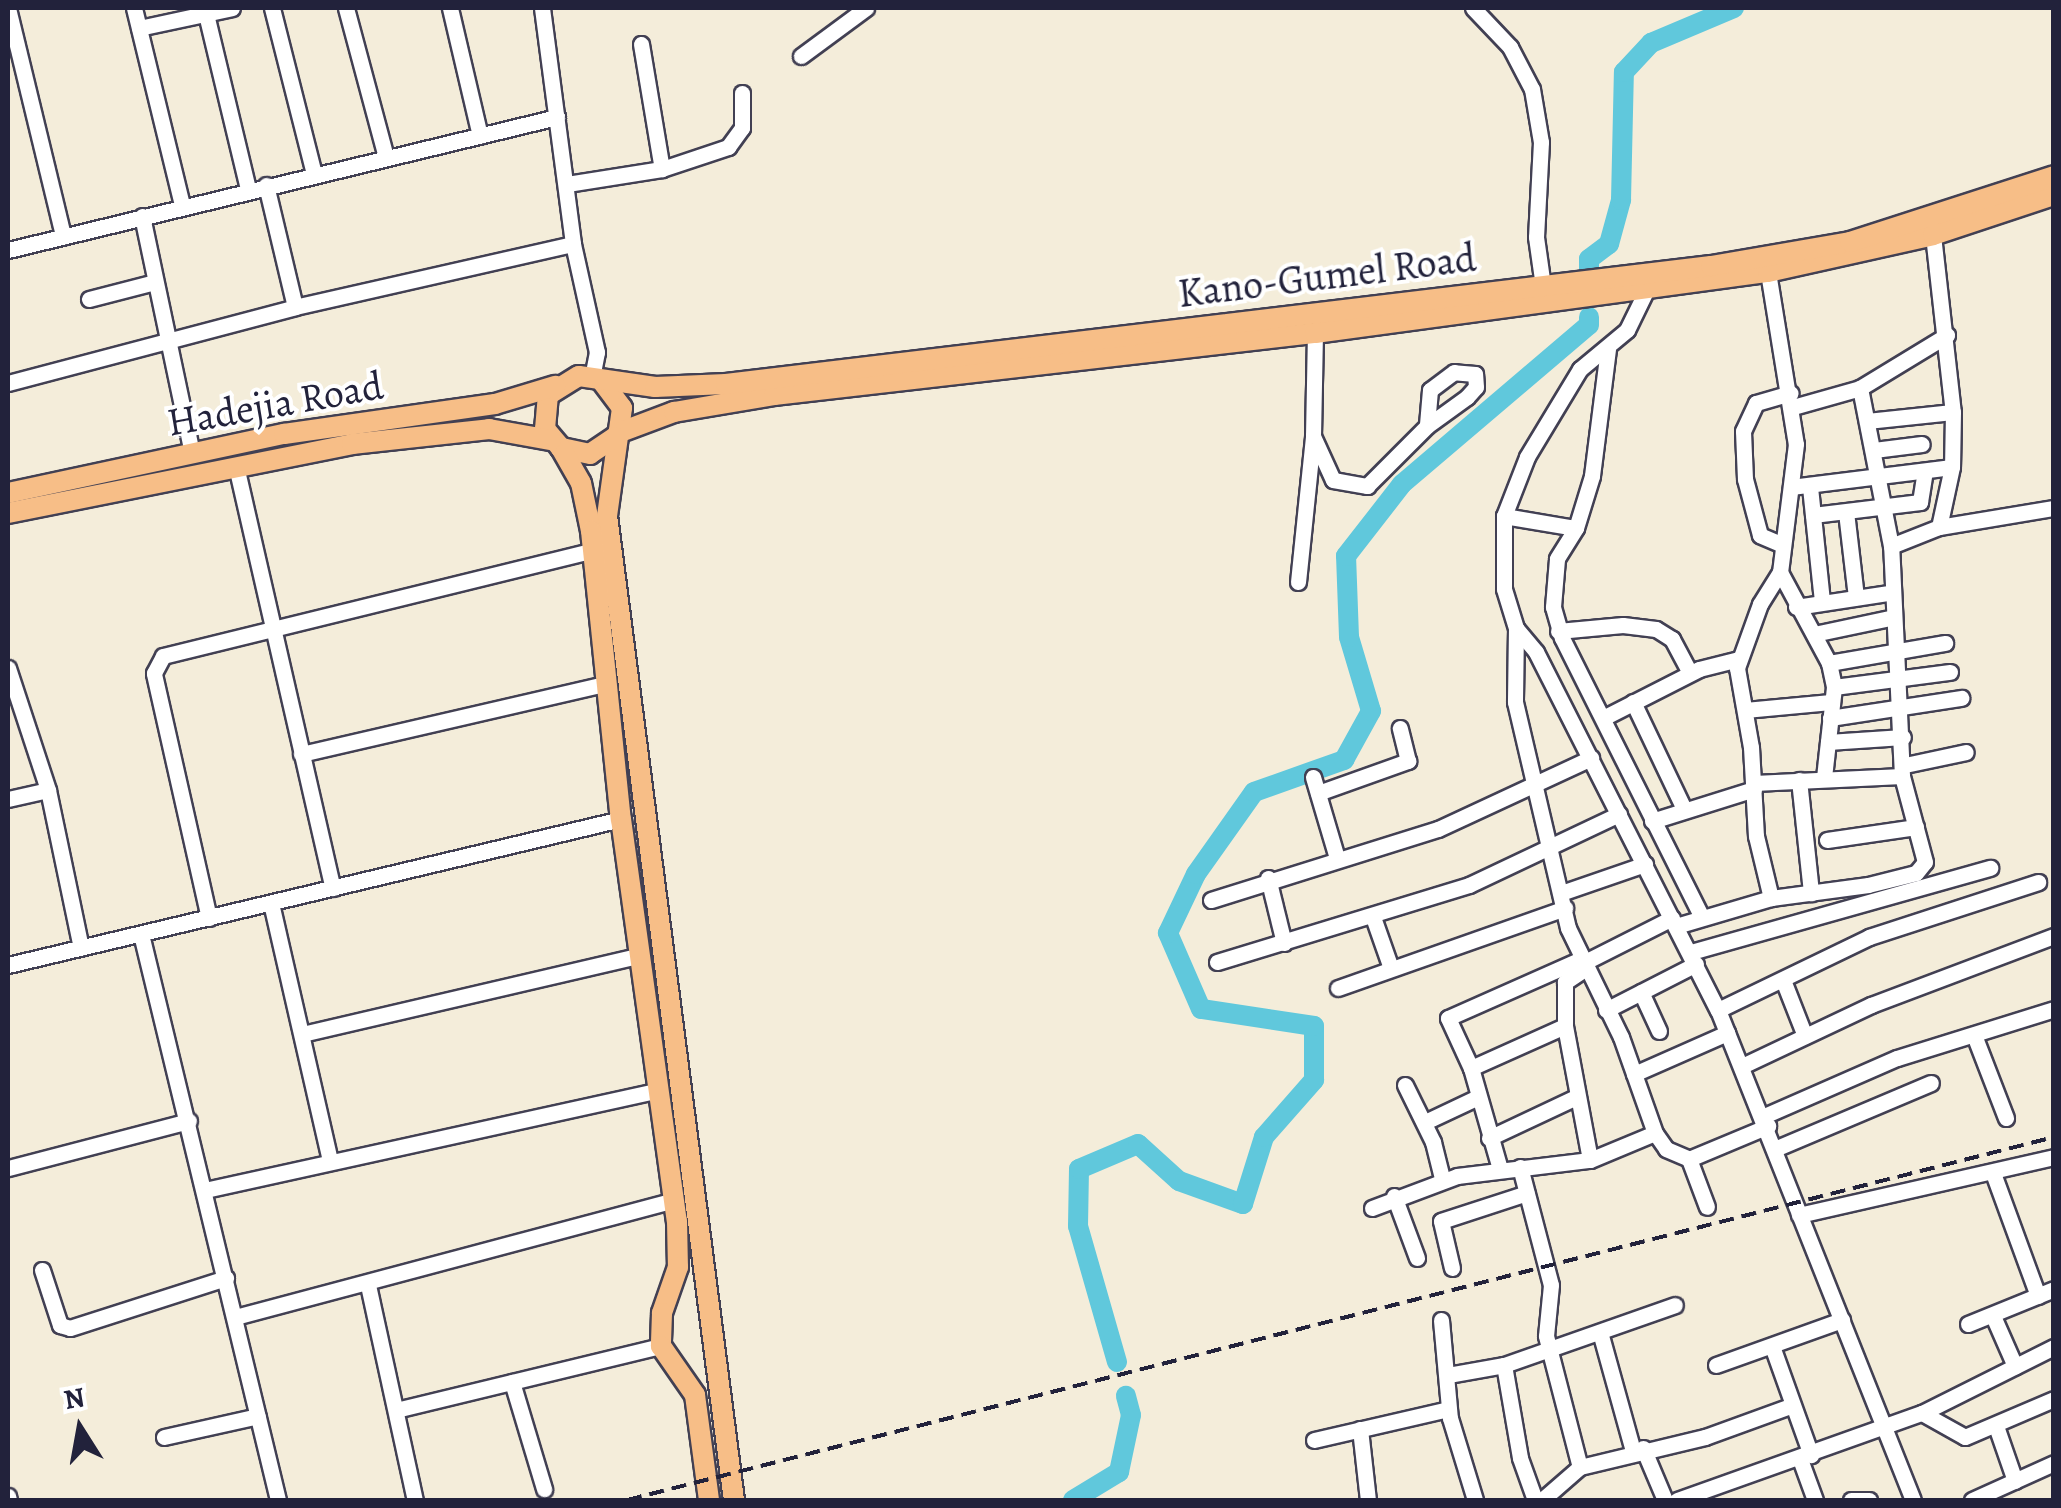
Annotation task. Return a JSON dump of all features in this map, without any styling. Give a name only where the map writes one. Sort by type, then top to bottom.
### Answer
[{"type":"main road","name":"Kano-Gumel Road","points":[[596,378],[654,387],[726,384],[1192,338],[1315,333],[1646,290],[1768,272],[1896,237],[2054,176]]},
{"type":"main road","name":"Kano-Gumel Road","points":[[617,435],[660,416],[736,400],[1932,235],[2054,195]]},
{"type":"main road","points":[[596,378],[622,408],[607,491],[611,555],[733,1492],[708,1493],[695,1395],[661,1346],[662,1313],[678,1267],[674,1200],[621,820],[593,550],[580,483],[556,444],[544,406],[555,386],[596,378]]},
{"type":"main road","name":"Hadejia Road","points":[[8,493],[192,454],[495,404],[555,386]]},
{"type":"main road","name":"Hadejia Road","points":[[8,514],[302,452],[489,429],[556,444]]},
{"type":"main road","points":[[556,444],[590,454],[617,435]]},
{"type":"street","points":[[8,8],[63,236]]},
{"type":"street","points":[[134,8],[182,205]]},
{"type":"street","points":[[139,28],[232,8]]},
{"type":"street","points":[[272,8],[314,174]]},
{"type":"street","points":[[346,8],[386,158]]},
{"type":"street","points":[[450,8],[480,136]]},
{"type":"street","points":[[542,8],[573,244],[597,352],[596,378]]},
{"type":"street","points":[[801,56],[866,8]]},
{"type":"street","points":[[1473,8],[1510,48],[1532,89],[1542,142],[1536,237],[1543,286]]},
{"type":"street","points":[[206,14],[248,190]]},
{"type":"street","points":[[641,44],[662,169]]},
{"type":"street","points":[[567,184],[662,169],[728,148],[742,128],[742,92]]},
{"type":"street","points":[[8,250],[557,117]]},
{"type":"street","points":[[266,186],[296,307]]},
{"type":"street","points":[[142,216],[192,454]]},
{"type":"street","points":[[1932,235],[1947,335],[1953,412],[1952,467],[1939,527]]},
{"type":"street","points":[[8,383],[296,307],[573,244]]},
{"type":"street","points":[[1768,272],[1792,400],[1791,487],[1780,572],[1739,659],[1756,836],[1771,898]]},
{"type":"street","points":[[88,298],[155,282]]},
{"type":"street","points":[[1646,290],[1627,330],[1580,368],[1527,457],[1504,516],[1504,589],[1516,628],[1515,702],[1532,782],[1582,965],[1634,1074],[1655,1133],[1666,1148],[1689,1160],[1707,1206]]},
{"type":"street","points":[[1298,582],[1313,436],[1315,333]]},
{"type":"street","points":[[1783,544],[1760,536],[1744,479],[1742,431],[1756,402],[1860,388],[1947,335]]},
{"type":"street","points":[[1608,349],[1592,476],[1576,528],[1551,582],[1558,630],[1702,917]]},
{"type":"street","points":[[1500,1169],[1476,1098],[1471,1068],[1448,1016],[1582,965],[1674,922],[1771,898],[1920,871],[1924,854],[1903,770],[1890,618],[1891,546],[1860,388]]},
{"type":"street","points":[[1867,422],[1953,412]]},
{"type":"street","points":[[1313,436],[1334,480],[1366,486],[1427,426]]},
{"type":"street","points":[[1874,450],[1922,444]]},
{"type":"street","points":[[236,466],[333,888]]},
{"type":"street","points":[[1791,487],[1952,467]]},
{"type":"street","points":[[1813,515],[1920,502],[1925,471]]},
{"type":"street","points":[[1810,487],[1822,602]]},
{"type":"street","points":[[1891,546],[1939,527],[2052,508]]},
{"type":"street","points":[[1846,512],[1856,598]]},
{"type":"street","points":[[1504,516],[1576,528]]},
{"type":"street","points":[[208,918],[154,664],[162,656],[593,550]]},
{"type":"street","points":[[1780,572],[1829,663],[1831,702],[1824,778]]},
{"type":"street","points":[[1796,608],[1889,593]]},
{"type":"street","points":[[1814,634],[1890,618]]},
{"type":"street","points":[[1516,628],[1536,652],[1718,1010],[1777,1148],[1799,1216],[1913,1500]]},
{"type":"street","points":[[1558,630],[1656,629],[1672,639],[1690,673]]},
{"type":"street","points":[[1829,663],[1946,643]]},
{"type":"street","points":[[1603,718],[1690,673],[1739,659]]},
{"type":"street","points":[[8,668],[48,790],[81,948]]},
{"type":"street","points":[[1831,702],[1897,680],[1950,672]]},
{"type":"street","points":[[301,754],[608,682]]},
{"type":"street","points":[[1745,710],[1831,702],[1900,708],[1961,698]]},
{"type":"street","points":[[1633,702],[1682,807]]},
{"type":"street","points":[[1337,858],[1315,785],[1408,761],[1400,728]]},
{"type":"street","points":[[1828,742],[1903,737]]},
{"type":"street","points":[[1652,821],[1682,807],[1754,786],[1903,770],[1966,752]]},
{"type":"street","points":[[1211,900],[1268,878],[1438,829],[1532,782],[1591,758]]},
{"type":"street","points":[[1798,780],[1811,893]]},
{"type":"street","points":[[8,798],[48,790]]},
{"type":"street","points":[[1217,962],[1373,916],[1552,850],[1619,814]]},
{"type":"street","points":[[8,965],[621,820]]},
{"type":"street","points":[[1828,840],[1916,827]]},
{"type":"street","points":[[1338,988],[1563,901],[1645,864]]},
{"type":"street","points":[[1606,1010],[1694,958],[1990,868]]},
{"type":"street","points":[[1268,878],[1284,942]]},
{"type":"street","points":[[1718,1010],[1869,937],[2038,882]]},
{"type":"street","points":[[271,903],[330,1160]]},
{"type":"street","points":[[1373,916],[1391,968]]},
{"type":"street","points":[[142,934],[278,1500]]},
{"type":"street","points":[[1742,1066],[1805,1036],[2054,936]]},
{"type":"street","points":[[302,1034],[638,956]]},
{"type":"street","points":[[1582,965],[1564,982],[1565,1026],[1590,1160]]},
{"type":"street","points":[[1783,980],[1805,1036]]},
{"type":"street","points":[[1641,992],[1659,1032]]},
{"type":"street","points":[[1689,1160],[1898,1058],[2054,1008]]},
{"type":"street","points":[[1471,1068],[1565,1026]]},
{"type":"street","points":[[1634,1074],[1727,1033]]},
{"type":"street","points":[[1974,1035],[2006,1118]]},
{"type":"street","points":[[1777,1148],[1931,1084]]},
{"type":"street","points":[[1405,1085],[1425,1122],[1442,1179]]},
{"type":"street","points":[[205,1190],[658,1090]]},
{"type":"street","points":[[1489,1138],[1576,1097]]},
{"type":"street","points":[[1425,1122],[1476,1098]]},
{"type":"street","points":[[8,1168],[189,1122]]},
{"type":"street","points":[[1372,1208],[1442,1179],[1590,1160],[1655,1133]]},
{"type":"street","points":[[1799,1216],[2054,1157]]},
{"type":"street","points":[[1520,1167],[1551,1285],[1544,1325],[1580,1467]]},
{"type":"street","points":[[1968,1324],[2046,1293],[1993,1173]]},
{"type":"street","points":[[1452,1268],[1442,1222],[1527,1193]]},
{"type":"street","points":[[1394,1196],[1417,1258]]},
{"type":"street","points":[[235,1317],[368,1285],[674,1200]]},
{"type":"street","points":[[42,1270],[60,1325],[70,1328],[226,1278]]},
{"type":"street","points":[[368,1285],[415,1500]]},
{"type":"street","points":[[1448,1375],[1504,1365],[1675,1305]]},
{"type":"street","points":[[1993,1316],[2015,1366]]},
{"type":"street","points":[[1441,1320],[1448,1409],[1475,1500]]},
{"type":"street","points":[[1716,1364],[1842,1320]]},
{"type":"street","points":[[1600,1332],[1638,1450],[1665,1500]]},
{"type":"street","points":[[396,1410],[661,1346]]},
{"type":"street","points":[[1772,1346],[1816,1500]]},
{"type":"street","points":[[1677,1500],[1922,1413],[2054,1347]]},
{"type":"street","points":[[1504,1365],[1520,1458],[1542,1500],[1580,1467],[1705,1436],[1790,1406]]},
{"type":"street","points":[[512,1382],[544,1489]]},
{"type":"street","points":[[1922,1413],[1958,1436],[1996,1426],[2054,1399]]},
{"type":"street","points":[[1314,1440],[1448,1409]]},
{"type":"street","points":[[164,1437],[258,1416]]},
{"type":"street","points":[[1996,1426],[2015,1480]]},
{"type":"street","points":[[1360,1429],[1368,1500]]},
{"type":"street","points":[[1972,1500],[2054,1463]]},
{"type":"street","points":[[1851,1500],[1869,1500]]},
{"type":"waterway","points":[[1589,274],[1589,259],[1609,244],[1621,200],[1624,72],[1651,43],[1734,8]]},
{"type":"waterway","points":[[1117,1362],[1078,1226],[1079,1169],[1138,1144],[1179,1181],[1243,1204],[1264,1137],[1314,1080],[1314,1026],[1201,1009],[1168,933],[1196,874],[1254,792],[1344,760],[1371,711],[1349,637],[1346,556],[1402,484],[1589,325],[1589,317]]},
{"type":"waterway","points":[[1073,1500],[1119,1472],[1131,1415],[1126,1396]]},
{"type":"railway","points":[[627,1500],[2054,1137]]}]
